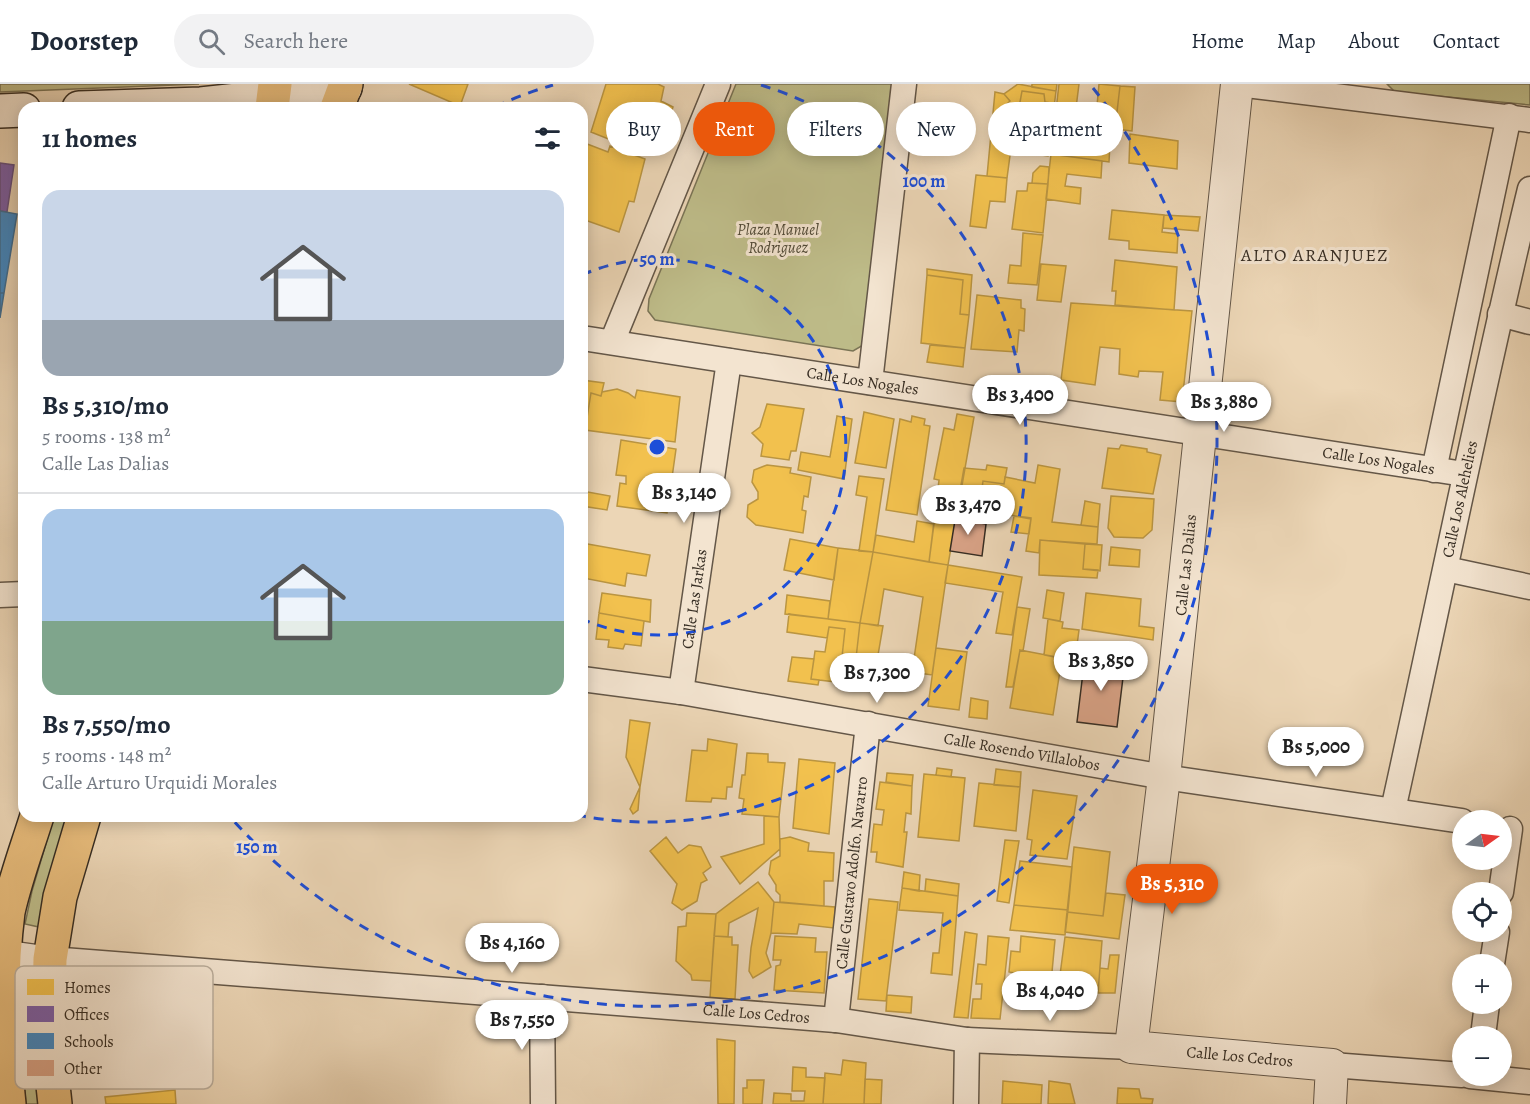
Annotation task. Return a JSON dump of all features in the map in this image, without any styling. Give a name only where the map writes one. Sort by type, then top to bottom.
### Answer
[{"type":"highway","points":[[9,1104],[0,1017],[2,952],[8,913],[35,822]]},
{"type":"highway","points":[[50,966],[60,897],[82,822]]},
{"type":"highway","points":[[53,1089],[55,1104]]},
{"type":"main road","points":[[219,102],[273,96],[342,93]]},
{"type":"main road","points":[[0,111],[18,110]]},
{"type":"street","points":[[612,342],[718,84]]},
{"type":"street","points":[[870,382],[904,84]]},
{"type":"street","points":[[1238,84],[1367,92],[1520,118],[1434,470]]},
{"type":"street","name":"Calle Las Dalias","points":[[1131,1047],[1164,777],[1238,84]]},
{"type":"street","name":"Calle Los Alehelies","points":[[1393,810],[1446,569],[1464,474],[1530,189]]},
{"type":"street","points":[[1500,314],[1530,322]]},
{"type":"street","name":"Calle Los Nogales","points":[[588,339],[1464,474]]},
{"type":"street","name":"Calle Las Jarkas","points":[[681,692],[729,361]]},
{"type":"street","points":[[1446,569],[1530,587]]},
{"type":"street","points":[[0,595],[18,594]]},
{"type":"street","name":"Calle Rosendo Villalobos","points":[[588,680],[681,692],[1164,777],[1452,819]]},
{"type":"street","name":"Calle Gustavo Adolfo. Navarro","points":[[836,1020],[868,724]]},
{"type":"street","points":[[1504,882],[1514,829]]},
{"type":"street","name":"Calle Los Cedros","points":[[2,952],[50,959],[141,966]]},
{"type":"street","name":"Calle Los Cedros","points":[[213,972],[836,1020],[967,1040],[1131,1047],[1452,1074]]},
{"type":"street","points":[[542,997],[543,1104]]},
{"type":"street","points":[[966,1104],[967,1040]]},
{"type":"street","points":[[1330,1104],[1332,1065]]},
{"type":"street","points":[[1512,1080],[1530,1082]]},
{"type":"green space","points":[[0,84],[199,84],[0,92]]},
{"type":"green space","name":"Plaza Manuel Rodriguez","points":[[736,84],[894,84],[865,344],[853,351],[655,320],[648,311],[649,299],[707,156],[775,156],[775,102],[729,102]]},
{"type":"green space","points":[[1387,84],[1530,84],[1530,105],[1395,92]]},
{"type":"green space","points":[[52,822],[66,822],[39,927],[25,924]]},
{"type":"green space","points":[[25,1089],[39,1089],[40,1104],[26,1104]]},
{"type":"building: Homes","points":[[409,84],[468,84],[461,102],[451,102]]},
{"type":"building: Homes","points":[[606,84],[658,84],[664,87],[661,101],[663,102],[606,102],[606,138],[591,132]]},
{"type":"building: Homes","points":[[1018,84],[1056,91],[1055,102],[1009,102],[1004,94]]},
{"type":"building: Homes","points":[[1032,84],[1057,84],[1056,91],[1032,87]]},
{"type":"building: Homes","points":[[1059,84],[1079,84],[1077,102],[1057,102]]},
{"type":"building: Homes","points":[[1099,84],[1120,86],[1118,102],[1097,102]]},
{"type":"building: Homes","points":[[1120,86],[1135,87],[1132,131],[1123,130],[1123,102],[1118,102]]},
{"type":"building: Homes","points":[[1022,91],[1044,94],[1045,102],[1020,102]]},
{"type":"building: Homes","points":[[995,92],[1004,94],[1010,101],[1009,102],[994,102]]},
{"type":"building: Homes","points":[[1130,134],[1178,141],[1177,169],[1129,163]]},
{"type":"building: Homes","points":[[588,144],[606,151],[606,156],[637,156],[645,159],[634,202],[629,201],[619,232],[588,221]]},
{"type":"building: Homes","points":[[989,156],[1010,156],[1007,178],[987,176]]},
{"type":"building: Homes","points":[[1051,156],[1102,161],[1101,178],[1067,174],[1065,186],[1081,188],[1080,204],[1046,199]]},
{"type":"building: Homes","points":[[1066,156],[1109,156],[1109,162]]},
{"type":"building: Homes","points":[[1040,166],[1049,167],[1048,184],[1032,183],[1033,173]]},
{"type":"building: Homes","points":[[976,175],[1007,178],[1005,202],[990,201],[986,228],[970,226]]},
{"type":"building: Homes","points":[[1028,183],[1048,184],[1043,233],[1012,229],[1017,191],[1027,191]]},
{"type":"building: Homes","points":[[1112,210],[1164,215],[1162,232],[1178,234],[1177,253],[1129,249],[1129,241],[1109,239]]},
{"type":"building: Homes","points":[[1164,215],[1200,217],[1198,231],[1163,228]]},
{"type":"building: Homes","points":[[1023,233],[1043,235],[1037,285],[1008,283],[1010,265],[1021,266]]},
{"type":"building: Homes","points":[[1115,260],[1177,267],[1174,310],[1115,305],[1116,291],[1112,291]]},
{"type":"building: Homes","points":[[1041,264],[1066,266],[1061,302],[1037,300]]},
{"type":"building: Homes","points":[[927,269],[972,275],[969,315],[960,314],[963,280],[927,275]]},
{"type":"building: Homes","points":[[927,275],[963,280],[960,314],[969,315],[965,348],[921,343]]},
{"type":"building: Homes","points":[[977,295],[1021,300],[1021,308],[1025,309],[1024,331],[1019,330],[1017,352],[971,349]]},
{"type":"building: Homes","points":[[1071,303],[1192,311],[1182,402],[1160,400],[1163,372],[1139,371],[1138,377],[1119,374],[1120,349],[1100,347],[1095,385],[1061,380]]},
{"type":"building: Homes","points":[[930,345],[965,348],[963,367],[927,362]]},
{"type":"building: Homes","points":[[588,381],[604,383],[601,396],[591,393],[588,412]]},
{"type":"building: Homes","points":[[617,389],[635,398],[637,390],[680,397],[675,442],[588,430],[591,393],[601,396],[602,392]]},
{"type":"building: Homes","points":[[767,404],[804,409],[796,451],[791,451],[789,460],[761,456],[763,444],[752,433],[760,427]]},
{"type":"building: Homes","points":[[864,412],[894,419],[886,468],[855,463]]},
{"type":"building: Homes","points":[[957,414],[974,417],[948,565],[929,562],[939,480],[934,479],[944,428],[954,430]]},
{"type":"building: Homes","points":[[837,416],[852,419],[844,479],[798,470],[801,452],[830,457]]},
{"type":"building: Homes","points":[[912,416],[925,419],[924,425],[930,426],[917,515],[886,510],[900,419],[911,422]]},
{"type":"building: Homes","points":[[621,440],[676,449],[667,513],[617,506],[620,483],[626,484],[626,476],[616,475]]},
{"type":"building: Homes","points":[[1121,445],[1147,449],[1147,452],[1161,455],[1153,494],[1102,488],[1108,448],[1119,449]]},
{"type":"building: Homes","points":[[767,465],[791,468],[790,473],[811,477],[808,497],[804,496],[802,510],[806,511],[803,533],[756,525],[747,517],[748,505],[758,499],[758,492],[752,482],[754,470]]},
{"type":"building: Homes","points":[[987,465],[1007,468],[1004,484],[983,481],[979,511],[957,508],[964,468],[986,470]]},
{"type":"building: Homes","points":[[1038,465],[1060,469],[1052,522],[1098,527],[1097,544],[1040,540],[1039,553],[1026,551],[1031,518],[979,511],[983,481],[1004,484],[1005,477],[1035,483]]},
{"type":"building: Homes","points":[[859,476],[884,479],[873,552],[859,551],[867,497],[856,495]]},
{"type":"building: Homes","points":[[588,492],[610,496],[607,510],[588,507]]},
{"type":"building: Homes","points":[[1111,496],[1154,499],[1152,530],[1143,538],[1114,537],[1108,528]]},
{"type":"building: Homes","points":[[1085,501],[1100,504],[1098,527],[1081,525]]},
{"type":"building: Homes","points":[[1014,516],[1031,519],[1029,534],[1011,532]]},
{"type":"building: Homes","points":[[917,521],[934,524],[929,562],[873,552],[876,535],[914,542]]},
{"type":"building: Homes","points":[[790,539],[838,548],[834,580],[784,570]]},
{"type":"building: Homes","points":[[1040,540],[1085,544],[1083,569],[1098,570],[1097,578],[1039,575]]},
{"type":"building: Homes","points":[[588,544],[650,555],[646,576],[627,573],[625,586],[588,579]]},
{"type":"building: Homes","points":[[1085,544],[1102,545],[1100,571],[1083,569]]},
{"type":"building: Homes","points":[[1111,547],[1140,550],[1139,567],[1109,565]]},
{"type":"building: Homes","points":[[838,548],[873,552],[860,623],[828,619]]},
{"type":"building: Homes","points":[[873,552],[948,565],[932,675],[912,672],[923,597],[884,589],[878,626],[860,623]]},
{"type":"building: Homes","points":[[948,565],[1022,577],[1012,635],[996,633],[1003,592],[945,583]]},
{"type":"building: Homes","points":[[1047,590],[1064,593],[1060,621],[1043,618]]},
{"type":"building: Homes","points":[[602,593],[651,600],[650,622],[599,613]]},
{"type":"building: Homes","points":[[1086,593],[1141,599],[1139,626],[1154,628],[1153,640],[1082,629]]},
{"type":"building: Homes","points":[[787,595],[830,601],[828,619],[785,614]]},
{"type":"building: Homes","points":[[1017,607],[1030,609],[1023,651],[1020,650],[1013,687],[1006,687]]},
{"type":"building: Homes","points":[[599,613],[644,621],[641,646],[625,644],[623,649],[608,647],[609,640],[596,639]]},
{"type":"building: Homes","points":[[789,614],[860,623],[856,658],[842,657],[845,629],[829,627],[827,638],[787,632]]},
{"type":"building: Homes","points":[[1048,619],[1063,622],[1062,628],[1079,630],[1077,645],[1068,643],[1065,659],[1044,655]]},
{"type":"building: Homes","points":[[860,623],[883,626],[877,661],[856,658]]},
{"type":"building: Homes","points":[[829,627],[845,629],[842,657],[856,658],[852,684],[811,679],[815,651],[825,652]]},
{"type":"building: Homes","points":[[936,648],[967,652],[959,710],[928,706]]},
{"type":"building: Homes","points":[[1020,650],[1062,658],[1053,715],[1010,708]]},
{"type":"building: Homes","points":[[792,657],[814,659],[811,679],[819,680],[818,685],[788,681]]},
{"type":"building: Homes","points":[[971,698],[988,701],[987,719],[969,717]]},
{"type":"building: Homes","points":[[630,720],[650,723],[640,787],[626,757]]},
{"type":"building: Homes","points":[[708,739],[737,744],[732,787],[727,787],[726,799],[712,798],[711,802],[686,801],[692,750],[707,751]]},
{"type":"building: Homes","points":[[747,753],[768,754],[768,762],[785,763],[779,817],[742,814],[744,799],[739,798],[742,775],[745,775]]},
{"type":"building: Homes","points":[[799,759],[835,763],[829,834],[793,828]]},
{"type":"building: Homes","points":[[937,768],[952,770],[951,777],[936,775]]},
{"type":"building: Homes","points":[[996,769],[1021,772],[1020,787],[994,785]]},
{"type":"building: Homes","points":[[887,773],[913,775],[912,786],[886,782]]},
{"type":"building: Homes","points":[[924,774],[965,778],[959,841],[918,837]]},
{"type":"building: Homes","points":[[880,782],[912,786],[911,814],[906,813],[904,832],[907,832],[903,867],[876,862],[877,852],[871,852],[874,824],[882,825],[884,810],[876,809]]},
{"type":"building: Homes","points":[[979,783],[1020,787],[1016,831],[974,826]]},
{"type":"building: Homes","points":[[640,787],[638,810],[633,814],[630,809]]},
{"type":"building: Homes","points":[[1033,790],[1077,796],[1067,859],[1030,855],[1032,840],[1027,839]]},
{"type":"building: Homes","points":[[764,816],[779,817],[780,849],[740,884],[721,857],[764,844]]},
{"type":"building: Homes","points":[[666,837],[678,853],[689,845],[701,847],[711,867],[703,873],[707,880],[701,883],[697,901],[682,910],[672,903],[677,884],[650,851]]},
{"type":"building: Homes","points":[[790,837],[809,843],[808,851],[834,853],[833,881],[824,881],[824,906],[780,902],[780,895],[769,874],[771,861],[780,856],[780,839]]},
{"type":"building: Homes","points":[[1005,840],[1019,841],[1009,903],[997,901]]},
{"type":"building: Homes","points":[[1074,847],[1110,852],[1103,916],[1067,912]]},
{"type":"building: Homes","points":[[1020,861],[1072,867],[1068,910],[1014,905]]},
{"type":"building: Homes","points":[[904,872],[920,875],[919,891],[902,888]]},
{"type":"building: Homes","points":[[926,879],[959,884],[958,896],[925,891]]},
{"type":"building: Homes","points":[[758,882],[774,902],[771,933],[766,953],[771,967],[753,978],[749,971],[758,908],[729,923],[728,937],[714,936],[716,914]]},
{"type":"building: Homes","points":[[902,888],[958,896],[952,975],[931,973],[933,953],[939,953],[943,913],[899,910]]},
{"type":"building: Homes","points":[[1106,893],[1125,895],[1119,939],[1065,932],[1067,912],[1103,916]]},
{"type":"building: Homes","points":[[869,899],[898,902],[886,1001],[858,999]]},
{"type":"building: Homes","points":[[774,902],[835,907],[834,928],[799,924],[797,934],[771,933]]},
{"type":"building: Homes","points":[[1014,905],[1068,910],[1065,935],[1010,930]]},
{"type":"building: Homes","points":[[687,913],[716,914],[711,981],[692,980],[691,975],[676,961],[678,927],[686,926]]},
{"type":"building: Homes","points":[[965,932],[977,934],[968,1018],[954,1017]]},
{"type":"building: Homes","points":[[714,936],[732,937],[732,945],[738,945],[735,999],[710,998]]},
{"type":"building: Homes","points":[[775,936],[816,938],[815,952],[827,952],[824,993],[774,990],[776,966],[780,965],[781,960],[773,960]]},
{"type":"building: Homes","points":[[988,936],[1009,938],[1000,1019],[971,1018],[973,999],[981,999],[982,984],[976,984],[978,964],[986,965]]},
{"type":"building: Homes","points":[[1021,936],[1055,940],[1049,1004],[1012,1000],[1015,973],[1009,972],[1011,951],[1020,952]]},
{"type":"building: Homes","points":[[1065,937],[1102,941],[1098,993],[1058,990]]},
{"type":"building: Homes","points":[[1110,955],[1119,955],[1115,993],[1098,993],[1100,968],[1108,969]]},
{"type":"building: Homes","points":[[887,995],[912,997],[911,1013],[886,1011]]},
{"type":"building: Homes","points":[[717,1039],[735,1041],[734,1104],[718,1104]]},
{"type":"building: Homes","points":[[843,1060],[866,1063],[864,1104],[823,1104],[825,1073],[841,1075]]},
{"type":"building: Homes","points":[[793,1067],[806,1068],[806,1077],[825,1078],[823,1104],[773,1104],[774,1093],[791,1094],[791,1101],[804,1101],[805,1091],[792,1091]]},
{"type":"building: Homes","points":[[865,1079],[882,1080],[881,1104],[864,1104]]},
{"type":"building: Homes","points":[[747,1080],[764,1080],[762,1104],[743,1104],[743,1088],[747,1088]]},
{"type":"building: Homes","points":[[1003,1081],[1042,1085],[1041,1104],[1002,1104]]},
{"type":"building: Homes","points":[[1049,1081],[1070,1084],[1075,1104],[1048,1104]]},
{"type":"building: Homes","points":[[1118,1088],[1139,1089],[1141,1098],[1153,1099],[1152,1104],[1117,1104]]},
{"type":"building: Homes","points":[[175,1090],[176,1104],[106,1104],[105,1097]]},
{"type":"building: Offices","points":[[0,163],[14,165],[7,212],[0,211]]},
{"type":"building: Schools","points":[[0,211],[17,214],[4,293],[0,293]]},
{"type":"building: Schools","points":[[0,293],[4,293],[0,318]]},
{"type":"building: Other","points":[[956,514],[970,515],[969,521],[986,524],[982,556],[950,551]]},
{"type":"building: Other","points":[[1085,656],[1125,661],[1117,727],[1077,722]]},
{"type":"district","name":"ALTO ARANJUEZ","points":[[1315,255]]}]
